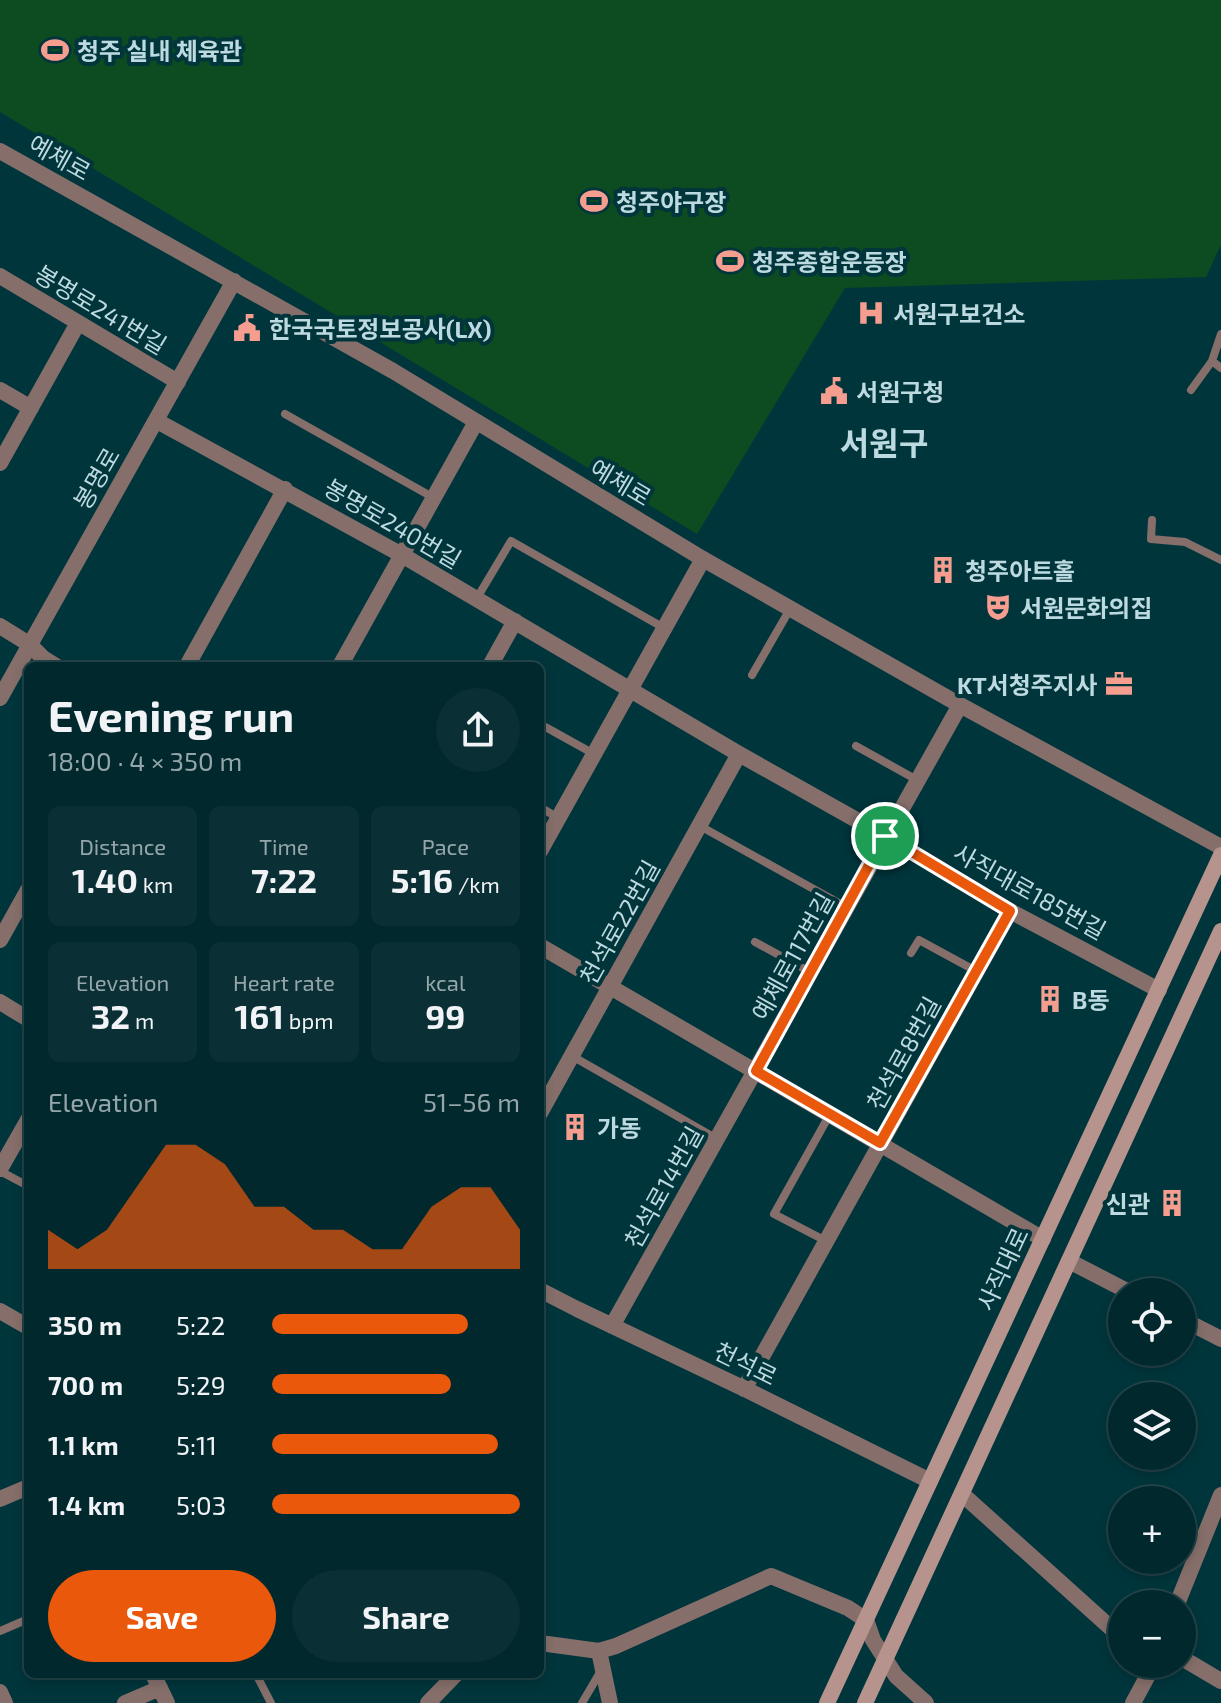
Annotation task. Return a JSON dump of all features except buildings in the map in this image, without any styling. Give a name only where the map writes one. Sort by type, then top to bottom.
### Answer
[{"type":"main road","name":"사직대로","points":[[827,1703],[1221,855]]},
{"type":"main road","points":[[865,1703],[1221,931]]},
{"type":"street","name":"예체로","points":[[0,151],[393,371],[703,559],[960,705],[1221,847]]},
{"type":"street","name":"봉명로241번길","points":[[0,276],[178,382]]},
{"type":"street","name":"봉명로","points":[[0,698],[234,281]]},
{"type":"street","points":[[0,463],[78,323]]},
{"type":"street","points":[[0,390],[31,408]]},
{"type":"street","name":"봉명로240번길","points":[[157,421],[402,555],[629,689]]},
{"type":"street","points":[[342,662],[476,422]]},
{"type":"street","name":"봉명로240번길","points":[[189,662],[285,489]]},
{"type":"street","points":[[544,844],[703,559]]},
{"type":"street","points":[[492,662],[515,621]]},
{"type":"street","points":[[0,626],[29,644],[50,662]]},
{"type":"street","name":"사직대로185번길","points":[[629,689],[1010,911],[1159,990]]},
{"type":"street","name":"예체로117번길","points":[[756,1071],[960,705]]},
{"type":"street","name":"천석로22번길","points":[[544,1106],[739,754]]},
{"type":"street","points":[[0,940],[24,897]]},
{"type":"street","name":"천석로8번길","points":[[744,1389],[1010,911]]},
{"type":"street","points":[[544,948],[1043,1239]]},
{"type":"street","points":[[0,1002],[24,1017]]},
{"type":"street","name":"천석로14번길","points":[[612,1326],[756,1071]]},
{"type":"street","points":[[0,1170],[15,1142]]},
{"type":"street","points":[[1069,1261],[1108,1281]]},
{"type":"street","name":"천석로","points":[[544,1292],[930,1481]]},
{"type":"street","points":[[0,1311],[24,1325]]},
{"type":"street","points":[[1196,1326],[1221,1339]]},
{"type":"street","points":[[0,1499],[24,1489]]},
{"type":"street","points":[[962,1494],[1108,1625]]},
{"type":"street","points":[[1183,1590],[1221,1495]]},
{"type":"street","points":[[544,1643],[599,1651],[616,1646],[771,1576],[848,1608],[866,1620],[873,1640],[896,1676],[926,1703]]},
{"type":"street","points":[[599,1651],[610,1703]]},
{"type":"street","points":[[1196,1666],[1221,1681]]},
{"type":"street","points":[[428,1703],[452,1678]]},
{"type":"street","points":[[1133,1703],[1146,1678]]},
{"type":"street","points":[[125,1703],[160,1688]]},
{"type":"street","points":[[0,1692],[5,1703]]},
{"type":"lane","points":[[1191,390],[1212,361],[1221,334]]},
{"type":"lane","points":[[1212,361],[1221,368]]},
{"type":"lane","points":[[285,414],[434,498]]},
{"type":"lane","points":[[1152,520],[1151,539],[1185,542],[1221,560]]},
{"type":"lane","name":"봉명로240번길","points":[[477,598],[511,541],[664,628]]},
{"type":"lane","points":[[752,675],[790,608]]},
{"type":"lane","points":[[544,726],[594,754]]},
{"type":"lane","points":[[856,746],[917,780]]},
{"type":"lane","points":[[544,809],[558,818]]},
{"type":"lane","points":[[699,826],[846,907]]},
{"type":"lane","points":[[911,953],[919,940],[976,971]]},
{"type":"lane","points":[[755,942],[810,972]]},
{"type":"lane","points":[[572,1056],[717,1139]]},
{"type":"lane","points":[[826,1241],[774,1214],[830,1114]]},
{"type":"lane","points":[[0,1170],[24,1184]]},
{"type":"lane","points":[[0,1631],[24,1621]]},
{"type":"lane","points":[[582,1703],[602,1669]]},
{"type":"lane","points":[[258,1678],[271,1703]]},
{"type":"green space","name":"청주종합운동장","points":[[0,0],[1221,0],[1221,245],[1206,277],[845,288],[697,534],[0,112]]},
{"type":"place","name":"청주 실내 체육관","points":[[55,50]]},
{"type":"place","name":"청주야구장","points":[[594,201]]},
{"type":"place","name":"청주종합운동장","points":[[730,261]]},
{"type":"place","name":"서원구보건소","points":[[871,313]]},
{"type":"place","name":"한국국토정보공사(LX)","points":[[247,328]]},
{"type":"place","name":"서원구청","points":[[834,391]]},
{"type":"place","name":"청주아트홀","points":[[943,570]]},
{"type":"place","name":"서원문화의집","points":[[998,607]]},
{"type":"place","name":"KT서청주지사","points":[[1119,684]]},
{"type":"place","name":"B동","points":[[1050,999]]},
{"type":"place","name":"가동","points":[[575,1127]]},
{"type":"place","name":"신관","points":[[1172,1203]]},
{"type":"district","name":"서원구","points":[[884,442]]},
{"type":"route","points":[[885,836],[1010,911],[880,1143],[756,1071],[885,836]]}]
